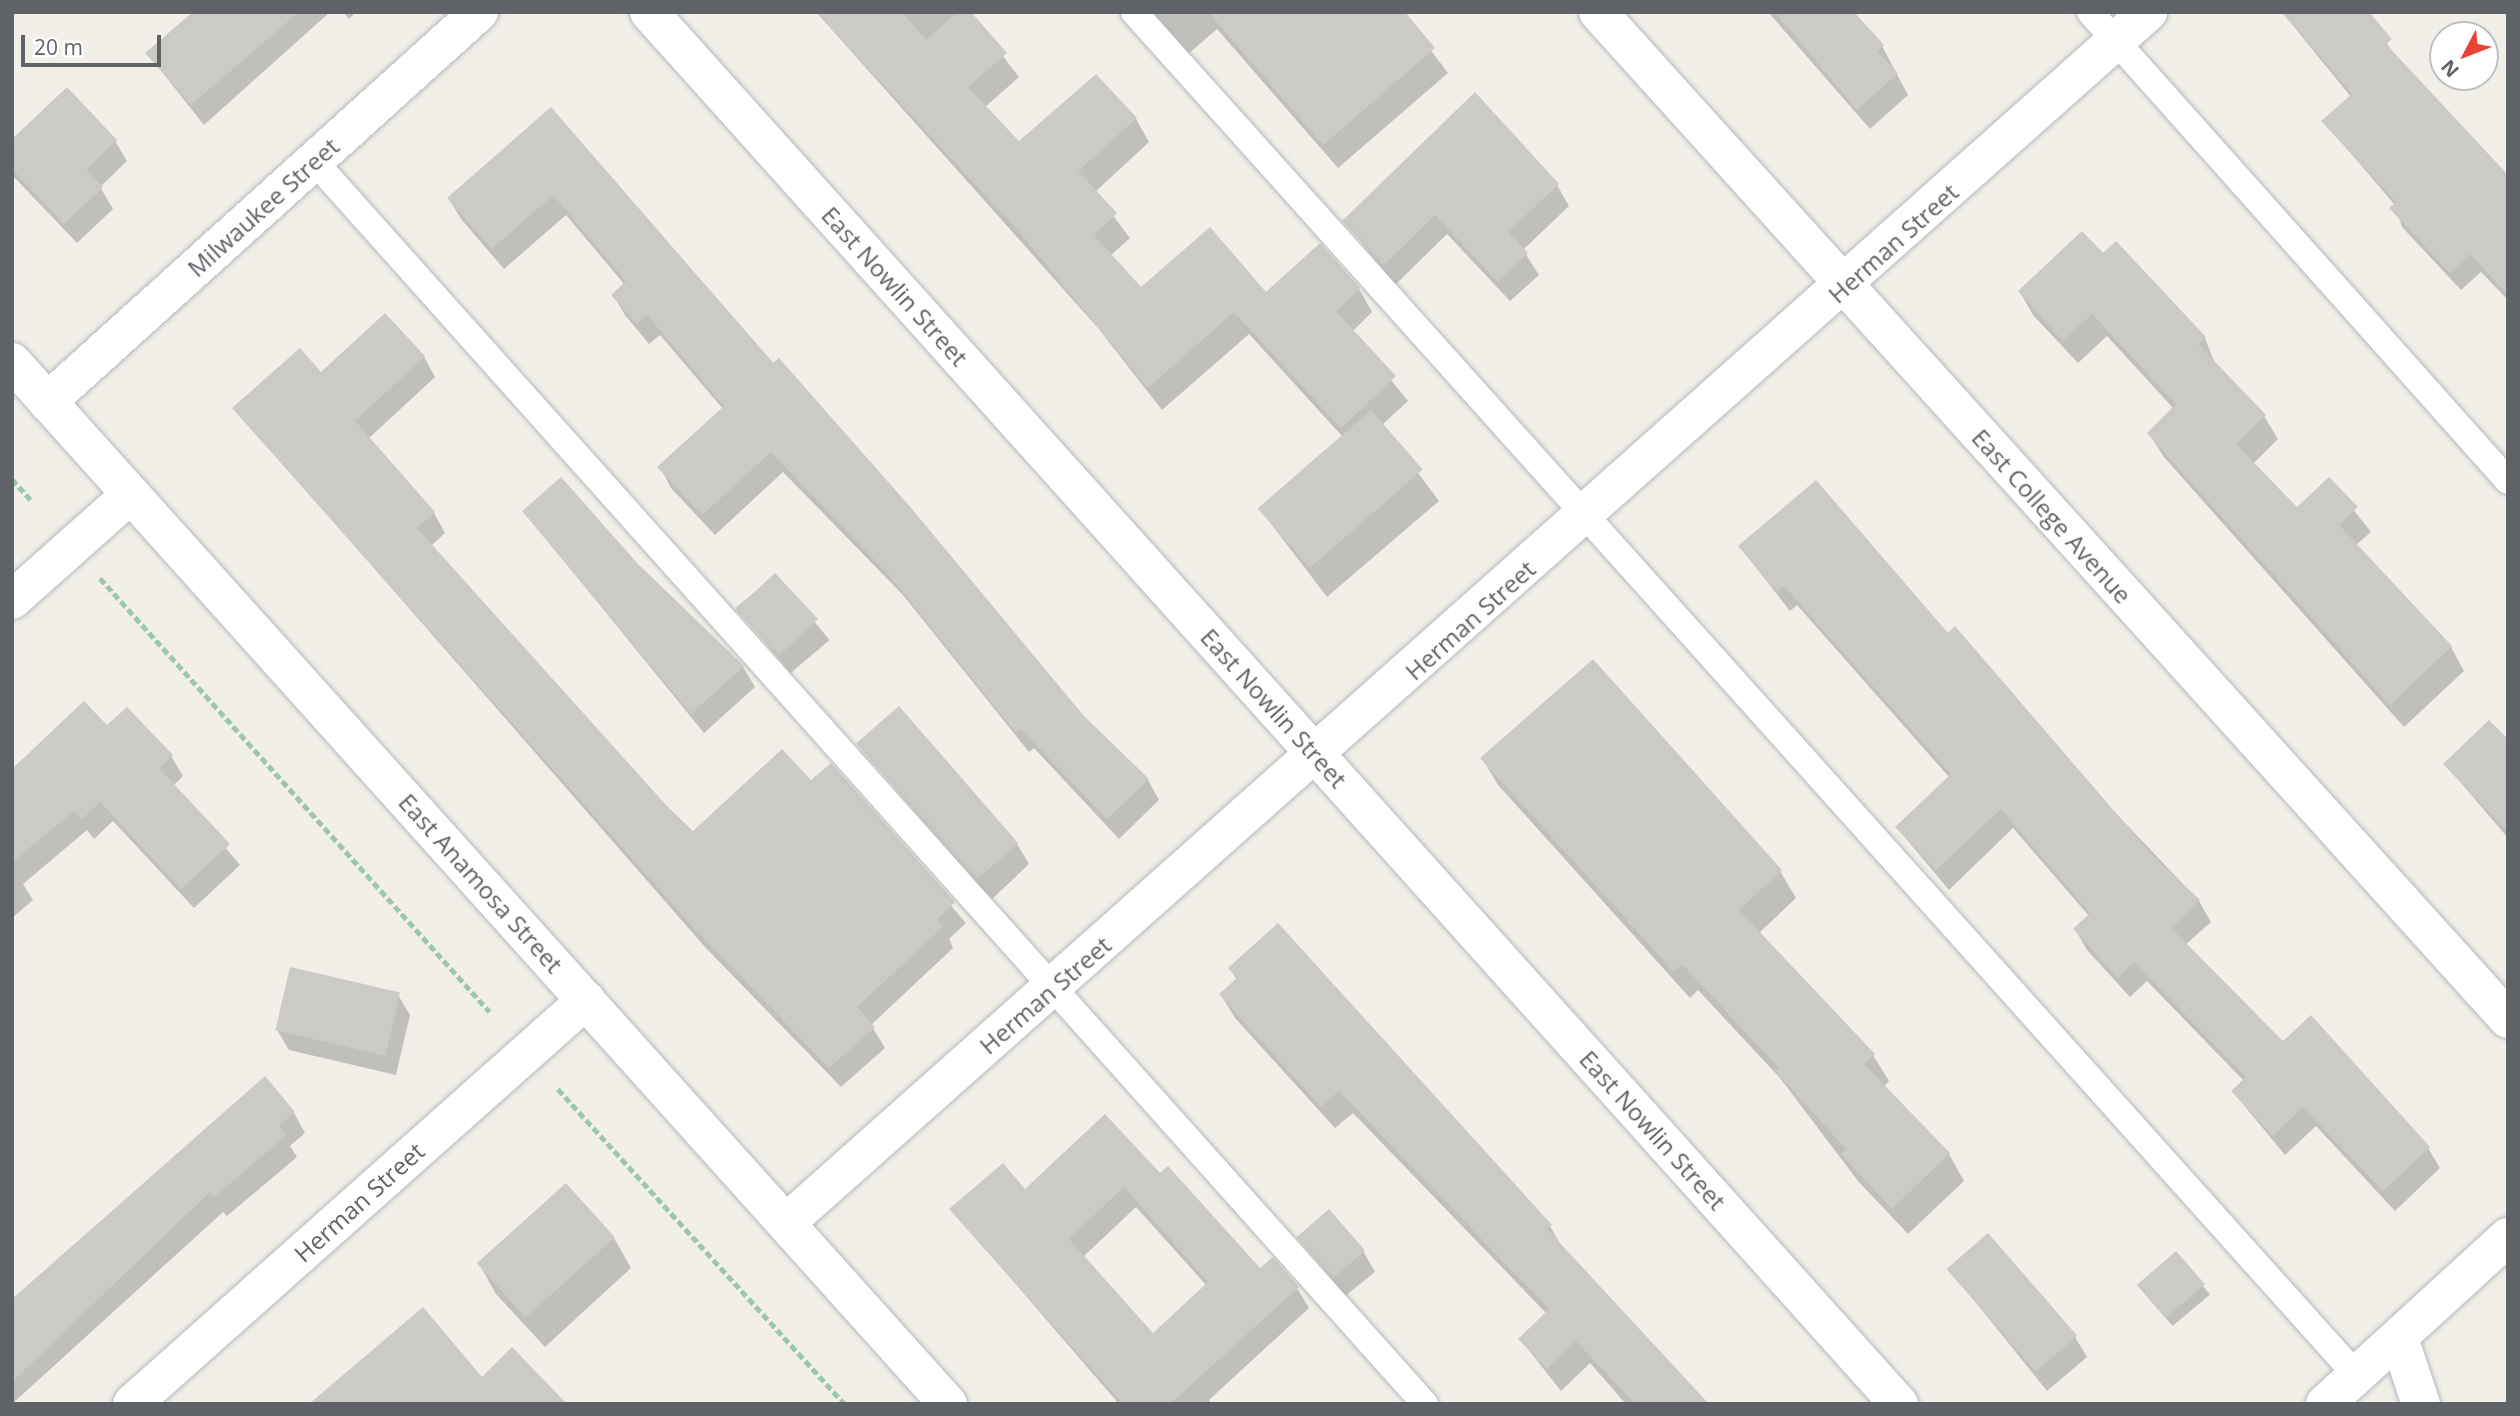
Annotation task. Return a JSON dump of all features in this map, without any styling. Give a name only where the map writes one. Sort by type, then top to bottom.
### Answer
[{"type":"street","name":"Milwaukee Street","points":[[47,402],[479,12]]},
{"type":"street","name":"East Nowlin Street","points":[[649,12],[1899,1404]]},
{"type":"street","name":"East College Avenue","points":[[1598,12],[1843,288],[2508,1019]]},
{"type":"street","name":"Herman Street","points":[[786,1223],[1318,756],[2148,12]]},
{"type":"street","name":"East Anamosa Street","points":[[12,362],[948,1404]]},
{"type":"street","points":[[12,600],[131,494]]},
{"type":"street","name":"Herman Street","points":[[132,1404],[586,1000]]},
{"type":"street","points":[[2325,1404],[2508,1237]]},
{"type":"street","points":[[2399,1338],[2421,1404]]},
{"type":"lane","points":[[1134,12],[1584,518],[2357,1376]]},
{"type":"lane","points":[[2090,12],[2508,481]]},
{"type":"lane","points":[[314,161],[1425,1404]]},
{"type":"path","points":[[12,479],[32,501]]},
{"type":"path","points":[[98,577],[490,1012]]},
{"type":"path","points":[[558,1088],[845,1404]]},
{"type":"building","points":[[193,12],[299,12],[191,105],[145,53]]},
{"type":"building","points":[[816,12],[902,12],[926,40],[957,12],[971,12],[1007,53],[968,87],[1019,141],[1096,74],[1137,118],[1078,171],[1117,213],[1094,235],[1141,287],[1210,227],[1266,292],[1320,243],[1360,288],[1336,311],[1396,376],[1341,428],[1234,312],[1148,388],[1020,233]]},
{"type":"building","points":[[1208,12],[1405,12],[1435,48],[1323,145]]},
{"type":"building","points":[[1775,12],[1854,12],[1884,45],[1877,51],[1898,73],[1857,110]]},
{"type":"building","points":[[2282,12],[2369,12],[2392,39],[2386,44],[2508,175],[2508,295],[2470,254],[2450,273],[2389,208],[2396,202],[2321,121],[2352,94]]},
{"type":"building","points":[[67,87],[117,140],[86,170],[103,187],[64,224],[12,169],[12,139]]},
{"type":"building","points":[[1475,92],[1559,184],[1508,232],[1528,253],[1498,282],[1435,215],[1383,266],[1342,221]]},
{"type":"building","points":[[551,107],[773,363],[779,358],[912,509],[1084,716],[1149,779],[1107,819],[1021,729],[1016,733],[889,575],[771,452],[702,515],[657,467],[724,406],[647,315],[637,324],[611,295],[626,281],[553,195],[492,249],[447,198]]},
{"type":"building","points":[[2082,231],[2103,253],[2116,241],[2206,337],[2198,344],[2266,415],[2236,444],[2297,507],[2329,477],[2358,507],[2339,525],[2452,646],[2390,705],[2147,433],[2176,404],[2092,314],[2063,341],[2018,291]]},
{"type":"building","points":[[385,313],[425,356],[355,421],[435,512],[417,528],[666,805],[693,831],[782,749],[811,780],[831,763],[955,902],[937,920],[943,927],[857,1007],[875,1027],[829,1068],[692,926],[232,408],[300,348],[321,372]]},
{"type":"building","points":[[1371,410],[1423,470],[1310,568],[1258,508]]},
{"type":"building","points":[[561,477],[638,564],[744,666],[691,714],[522,511]]},
{"type":"building","points":[[1816,480],[1948,633],[1955,626],[2152,855],[2200,900],[2171,928],[2283,1041],[2311,1015],[2430,1147],[2383,1191],[2303,1107],[2273,1136],[2231,1091],[2246,1077],[2134,962],[2118,978],[2073,929],[2090,913],[2001,809],[1936,870],[1895,827],[1951,774],[1784,586],[1777,592],[1738,546]]},
{"type":"building","points":[[775,573],[818,619],[778,656],[736,610]]},
{"type":"building","points":[[1593,659],[1782,870],[1739,910],[1875,1054],[1864,1064],[1950,1153],[1892,1209],[1841,1154],[1846,1149],[1775,1071],[1779,1068],[1682,964],[1674,972],[1480,758]]},
{"type":"building","points":[[84,701],[107,725],[127,707],[173,755],[159,768],[230,844],[181,889],[100,802],[82,819],[74,811],[12,862],[12,769]]},
{"type":"building","points":[[899,706],[1018,843],[975,881],[856,743]]},
{"type":"building","points":[[2489,720],[2508,739],[2508,832],[2443,764]]},
{"type":"building","points":[[1278,923],[1552,1225],[1547,1229],[1709,1404],[1635,1404],[1576,1341],[1547,1369],[1518,1339],[1549,1309],[1339,1091],[1321,1107],[1219,994],[1237,978],[1228,968]]},
{"type":"building","points":[[290,967],[400,992],[385,1056],[275,1030]]},
{"type":"building","points":[[265,1076],[295,1112],[279,1126],[286,1136],[214,1197],[210,1192],[12,1382],[12,1299]]},
{"type":"building","points":[[1105,1114],[1160,1173],[1168,1166],[1260,1268],[1273,1257],[1299,1287],[1170,1404],[1123,1404],[949,1209],[1003,1163],[1025,1189]],"holes":[[[1124,1187],[1208,1282],[1153,1333],[1069,1239]]]},
{"type":"building","points":[[566,1183],[615,1237],[526,1318],[477,1263]]},
{"type":"building","points":[[1329,1209],[1365,1251],[1333,1279],[1297,1237]]},
{"type":"building","points":[[1988,1233],[2077,1336],[2036,1372],[1946,1269]]},
{"type":"building","points":[[2176,1251],[2205,1284],[2166,1318],[2137,1285]]},
{"type":"building","points":[[423,1307],[482,1377],[512,1347],[567,1404],[309,1404]]}]
